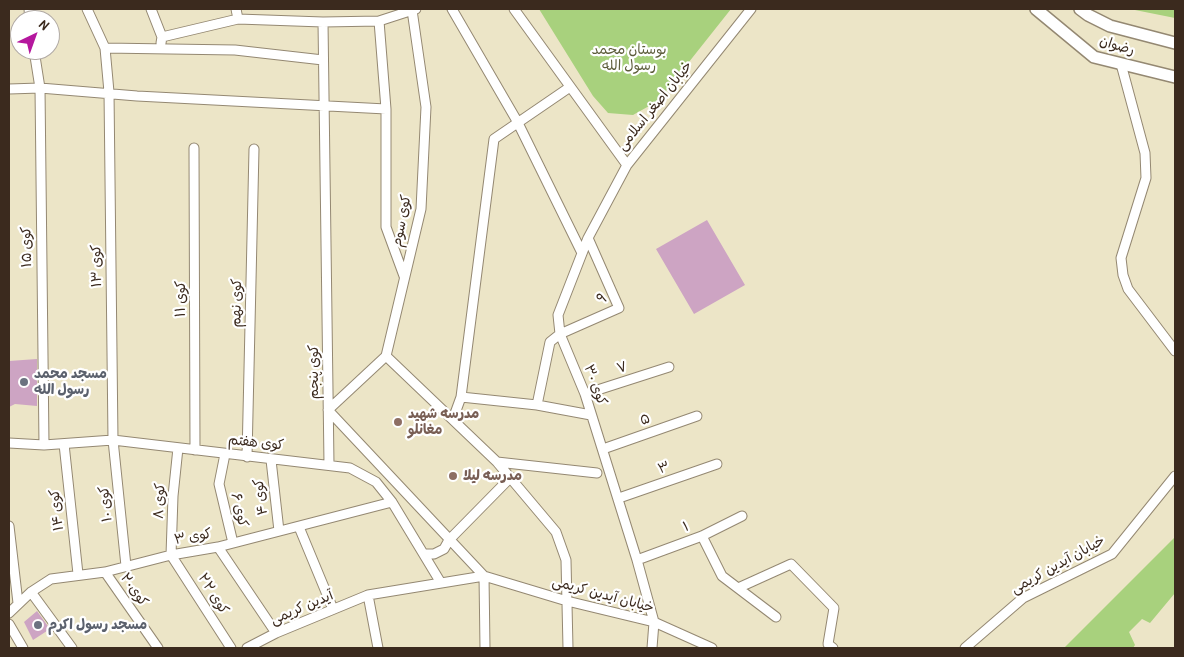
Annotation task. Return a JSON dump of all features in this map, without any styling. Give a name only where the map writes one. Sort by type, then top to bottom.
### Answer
[{"type":"main road","name":"رضوان","points":[[1036,9],[1094,56],[1175,77]]},
{"type":"main road","name":"رضوان","points":[[1080,9],[1110,26],[1175,43]]},
{"type":"street","name":"کوی ۱۳","points":[[87,9],[105,48],[109,92],[113,440]]},
{"type":"street","points":[[151,9],[162,37],[159,48]]},
{"type":"street","points":[[236,9],[238,18]]},
{"type":"street","points":[[452,9],[517,122],[582,253]]},
{"type":"street","name":"خیابان اصغر اسلامی","points":[[514,9],[627,165],[751,9]]},
{"type":"street","points":[[162,37],[238,18],[323,22],[379,21],[414,10]]},
{"type":"street","name":"کوی سوم","points":[[386,356],[421,209],[426,107],[414,10]]},
{"type":"street","points":[[379,21],[386,109],[386,227],[404,276]]},
{"type":"street","name":"کوی پنجم","points":[[323,22],[328,410],[484,576]]},
{"type":"street","points":[[105,48],[235,50],[323,60]]},
{"type":"street","name":"کوی ۱۵","points":[[36,60],[40,88],[44,445]]},
{"type":"street","points":[[1121,64],[1145,153],[1146,178],[1121,258],[1123,275],[1128,289],[1175,351]]},
{"type":"street","points":[[454,419],[461,397],[494,139],[570,87]]},
{"type":"street","points":[[9,89],[40,88],[109,92],[137,96],[386,109]]},
{"type":"street","name":"کوی ۱۱","points":[[194,148],[195,450]]},
{"type":"street","name":"کوی نهم","points":[[247,457],[254,149]]},
{"type":"street","name":"کوی ۳۰","points":[[627,165],[588,238],[558,315],[560,334],[585,394],[620,498],[654,622],[652,648]]},
{"type":"street","name":"۹","points":[[560,334],[619,308],[588,238]]},
{"type":"street","points":[[537,405],[550,342],[560,334]]},
{"type":"street","points":[[329,464],[328,410],[386,356],[497,462],[556,532],[566,560],[568,648]]},
{"type":"street","name":"۷","points":[[585,394],[668,367]]},
{"type":"street","points":[[461,397],[537,405],[591,415]]},
{"type":"street","name":"۵","points":[[603,449],[697,416]]},
{"type":"street","points":[[329,444],[337,433],[344,431],[350,434]]},
{"type":"street","name":"کوی هفتم","points":[[9,443],[44,445],[113,440],[271,460],[329,464],[363,473],[376,482],[392,502],[441,583]]},
{"type":"street","name":"کوی ۱۰","points":[[113,440],[126,566]]},
{"type":"street","name":"کوی ۱۴","points":[[64,444],[78,574]]},
{"type":"street","name":"کوی ۸","points":[[172,555],[173,496],[178,448]]},
{"type":"street","name":"کوی ۶","points":[[225,454],[219,484],[233,543]]},
{"type":"street","name":"کوی ۴","points":[[271,460],[279,531]]},
{"type":"street","points":[[497,462],[597,473]]},
{"type":"street","name":"۳","points":[[620,498],[717,464]]},
{"type":"street","name":"خیابان آیدین کریمی","points":[[965,648],[1023,598],[1112,554],[1175,476]]},
{"type":"street","points":[[424,554],[440,552],[449,540],[511,477]]},
{"type":"street","name":"کوی ۳","points":[[9,614],[31,592],[51,579],[105,572],[172,555],[218,547],[392,502]]},
{"type":"street","name":"۱","points":[[637,560],[702,536],[742,516]]},
{"type":"street","points":[[9,526],[18,604]]},
{"type":"street","points":[[299,527],[333,609]]},
{"type":"street","points":[[702,536],[722,576],[776,618]]},
{"type":"street","points":[[218,547],[276,633]]},
{"type":"street","name":"کوی ۲۲","points":[[172,555],[231,648]]},
{"type":"street","points":[[738,588],[791,564],[834,608],[830,646]]},
{"type":"street","name":"کوی۲۰","points":[[105,572],[158,648]]},
{"type":"street","points":[[484,576],[485,648]]},
{"type":"street","name":"خیابان آیدین کریمی","points":[[484,576],[567,601],[654,622],[710,648]]},
{"type":"street","name":"آیدین کریمی","points":[[247,648],[276,633],[368,595],[484,576]]},
{"type":"street","points":[[31,592],[72,648]]},
{"type":"street","points":[[368,595],[378,648]]},
{"type":"street","points":[[9,624],[23,648]]},
{"type":"green space","name":"بوستان محمد رسول الله","points":[[539,9],[731,9],[658,101],[633,115],[608,113],[593,96]]},
{"type":"green space","points":[[1130,9],[1175,9],[1175,18]]},
{"type":"green space","points":[[1175,537],[1175,593],[1150,623],[1142,619],[1129,632],[1135,645],[1133,648],[1064,648]]},
{"type":"building","points":[[707,220],[745,285],[694,314],[656,249]]},
{"type":"building","name":"مسجد محمد رسول الله","points":[[37,359],[37,406],[15,404],[9,407],[9,361]]},
{"type":"building","name":"مسجد رسول اکرم","points":[[37,611],[50,629],[33,640],[24,622]]},
{"type":"place","name":"مسجد محمد رسول الله","points":[[24,382]]},
{"type":"place","name":"مدرسه شهید مغانلو","points":[[398,422]]},
{"type":"place","name":"مدرسه لیلا","points":[[453,476]]},
{"type":"place","name":"مسجد رسول اکرم","points":[[38,625]]}]
